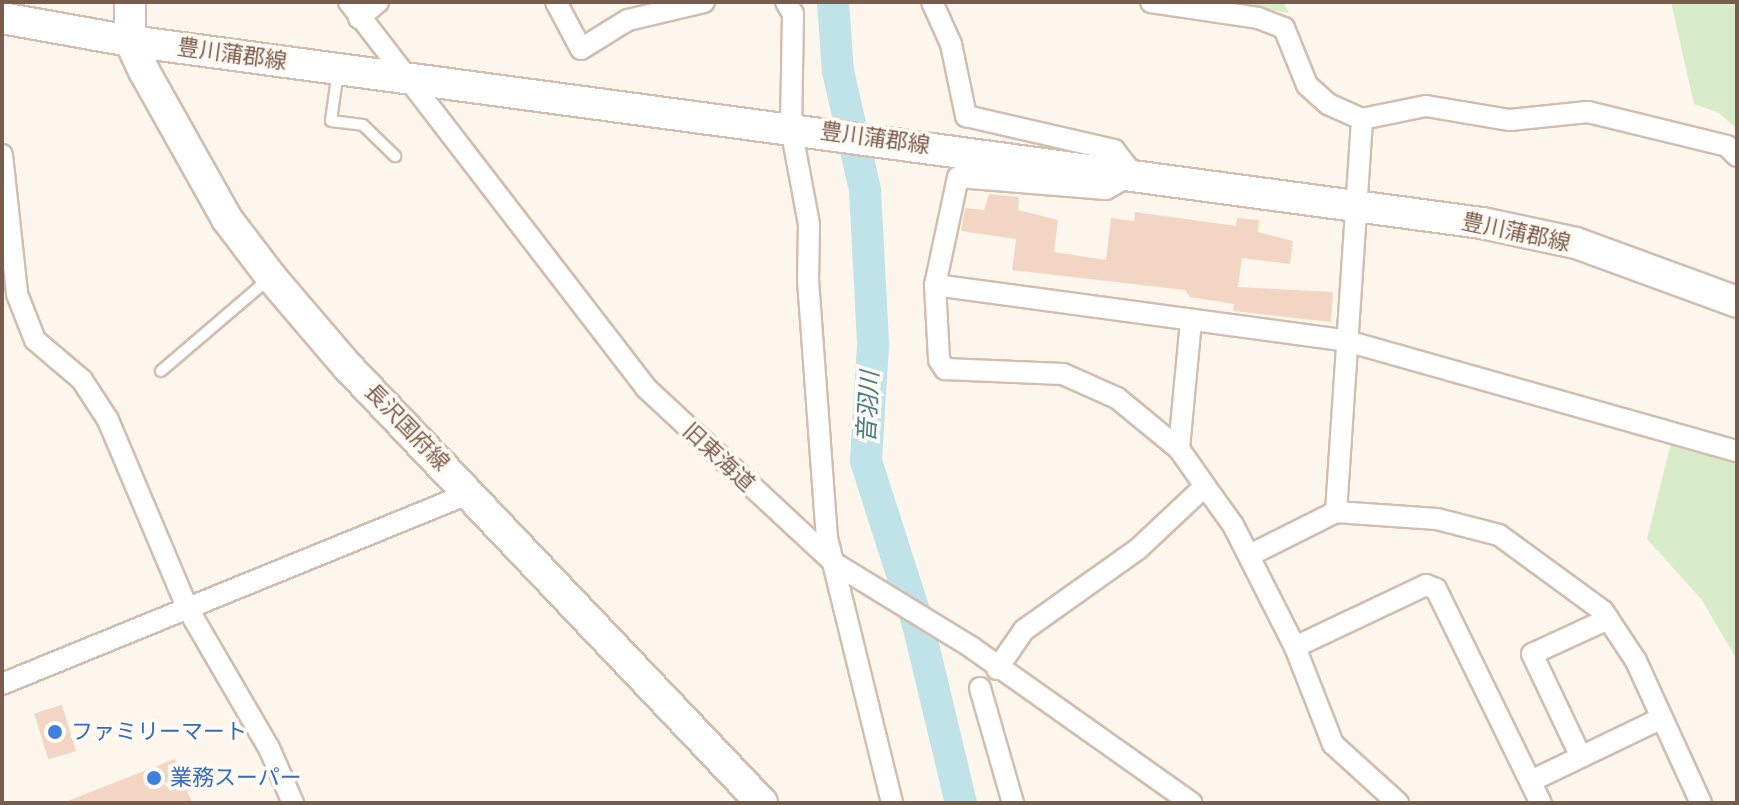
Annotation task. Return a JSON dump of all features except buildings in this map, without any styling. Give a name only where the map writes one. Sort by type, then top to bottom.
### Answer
[{"type":"main road","name":"長沢国府線","points":[[130,2],[130,41],[227,219],[271,277],[762,803]]},
{"type":"main road","name":"豊川蒲郡線","points":[[2,18],[130,41],[933,146],[1482,223],[1576,243],[1737,302]]},
{"type":"street","points":[[354,10],[378,2]]},
{"type":"street","points":[[556,2],[581,49],[628,20],[704,2]]},
{"type":"street","points":[[786,2],[793,14],[797,128],[809,224],[809,295],[827,538],[840,568],[892,803]]},
{"type":"street","points":[[932,2],[951,44],[966,116],[1114,150],[1133,174],[1106,189],[958,177],[935,285],[939,360],[945,369],[1063,374],[1117,398],[1179,449],[1250,555],[1295,647],[1333,744],[1398,803]]},
{"type":"street","points":[[1151,2],[1258,18],[1284,28],[1307,85],[1328,104],[1362,119],[1426,106],[1510,120],[1588,112],[1727,146],[1737,156]]},
{"type":"street","name":"旧東海道","points":[[354,10],[646,388],[840,568],[953,636],[997,669],[1088,727],[1191,803]]},
{"type":"street","points":[[1336,512],[1362,119]]},
{"type":"street","points":[[2,155],[17,294],[35,340],[82,380],[108,420],[188,609],[269,748],[293,803]]},
{"type":"street","points":[[935,285],[1347,341],[1737,451]]},
{"type":"street","points":[[1179,449],[1191,321]]},
{"type":"street","points":[[997,669],[1024,630],[1138,549],[1205,486]]},
{"type":"street","points":[[2,684],[470,493]]},
{"type":"street","points":[[1250,555],[1336,512],[1437,519],[1499,535],[1557,573],[1608,619],[1636,661],[1701,803]]},
{"type":"street","points":[[1295,647],[1426,585],[1436,589],[1541,803]]},
{"type":"street","points":[[1581,757],[1532,654],[1608,619]]},
{"type":"street","points":[[980,688],[1013,803]]},
{"type":"street","points":[[1531,781],[1662,718]]},
{"type":"lane","points":[[338,69],[331,121],[363,125],[395,156]]},
{"type":"lane","points":[[161,371],[271,277]]},
{"type":"green space","points":[[1223,2],[1283,2],[1289,13]]},
{"type":"green space","points":[[1671,2],[1737,2],[1737,129],[1719,113],[1694,104]]},
{"type":"green space","points":[[1671,443],[1737,462],[1737,660],[1702,600],[1647,539]]},
{"type":"waterway","name":"音羽川","points":[[833,2],[838,71],[865,190],[873,345],[866,461],[918,624],[961,803]]},
{"type":"place","name":"ファミリーマート","points":[[55,732]]},
{"type":"place","name":"業務スーパー","points":[[154,778]]}]
